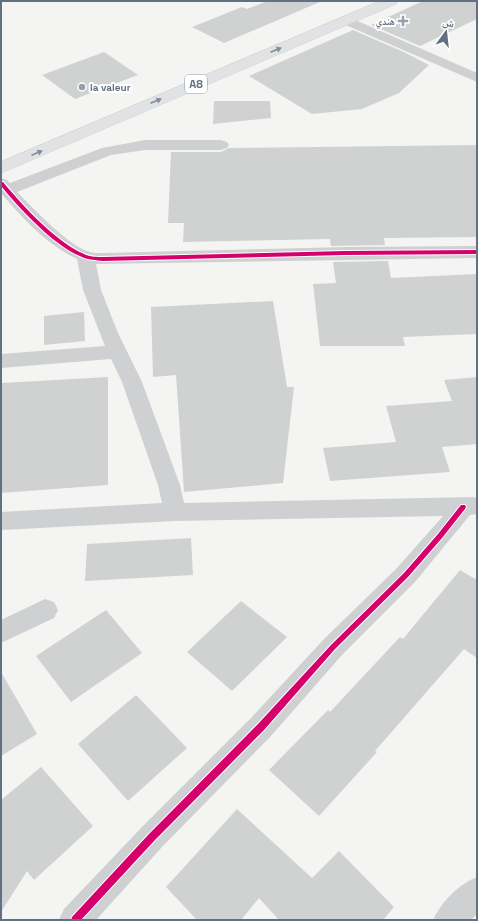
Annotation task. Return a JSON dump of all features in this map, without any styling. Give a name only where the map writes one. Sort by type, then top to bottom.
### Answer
[{"type":"highway","name":"A8","points":[[133,97],[362,1]]},
{"type":"highway","name":"A8","points":[[1,168],[391,1]]},
{"type":"street","points":[[346,20],[477,78]]},
{"type":"street","points":[[220,145],[145,145],[108,151],[4,187],[24,208],[69,248],[85,256],[103,259],[345,253],[477,252]]},
{"type":"street","points":[[85,256],[92,290],[108,333],[132,382],[169,485],[175,512]]},
{"type":"street","points":[[1,361],[118,352]]},
{"type":"street","points":[[1,521],[175,512],[470,507]]},
{"type":"street","points":[[75,920],[152,837],[261,727],[333,647],[406,575],[440,536],[470,507]]},
{"type":"street","points":[[1,632],[45,610]]},
{"type":"street","points":[[450,920],[477,892]]},
{"type":"building","points":[[268,1],[322,1],[224,43],[192,27],[242,7],[247,9]]},
{"type":"building","points":[[423,1],[477,1],[477,19],[420,46],[371,25]]},
{"type":"building","points":[[353,30],[406,53],[429,65],[399,93],[362,109],[312,114],[249,76]]},
{"type":"building","name":"la valeur","points":[[104,52],[138,75],[75,99],[42,75]]},
{"type":"building","points":[[214,101],[270,101],[271,118],[213,124]]},
{"type":"building","points":[[477,145],[477,237],[384,238],[385,245],[331,246],[330,239],[183,242],[184,223],[168,223],[171,152],[221,152],[229,148]]},
{"type":"building","points":[[388,261],[391,278],[477,274],[477,334],[403,337],[405,346],[320,346],[313,284],[336,283],[333,262]]},
{"type":"building","points":[[273,301],[287,387],[294,387],[283,483],[184,492],[176,375],[153,377],[151,307]]},
{"type":"building","points":[[84,312],[85,341],[44,345],[44,316]]},
{"type":"building","points":[[108,377],[108,485],[1,493],[1,383]]},
{"type":"building","points":[[477,377],[477,444],[442,447],[450,472],[330,481],[323,448],[396,442],[386,406],[452,401],[444,380]]},
{"type":"building","points":[[191,538],[193,575],[85,581],[87,544]]},
{"type":"building","points":[[460,570],[477,580],[477,658],[464,649],[375,751],[377,752],[319,816],[269,770],[328,710],[330,712],[400,637],[403,639]]},
{"type":"building","points":[[241,601],[287,637],[232,691],[187,652]]},
{"type":"building","points":[[106,610],[142,653],[71,702],[36,656]]},
{"type":"building","points":[[1,672],[37,734],[1,756]]},
{"type":"building","points":[[136,695],[187,748],[128,801],[78,744]]},
{"type":"building","points":[[41,767],[93,826],[34,880],[27,871],[1,912],[1,800]]},
{"type":"building","points":[[237,809],[312,878],[339,851],[394,907],[383,920],[279,920],[259,898],[241,920],[197,920],[166,887]]},
{"type":"cycle path","points":[[1,183],[17,202],[52,235],[74,251],[91,258],[477,252]]},
{"type":"cycle path","points":[[75,920],[152,837],[261,727],[333,647],[406,575],[463,507]]},
{"type":"place","name":"هندي","points":[[403,21]]},
{"type":"place","name":"la valeur","points":[[82,87]]}]
